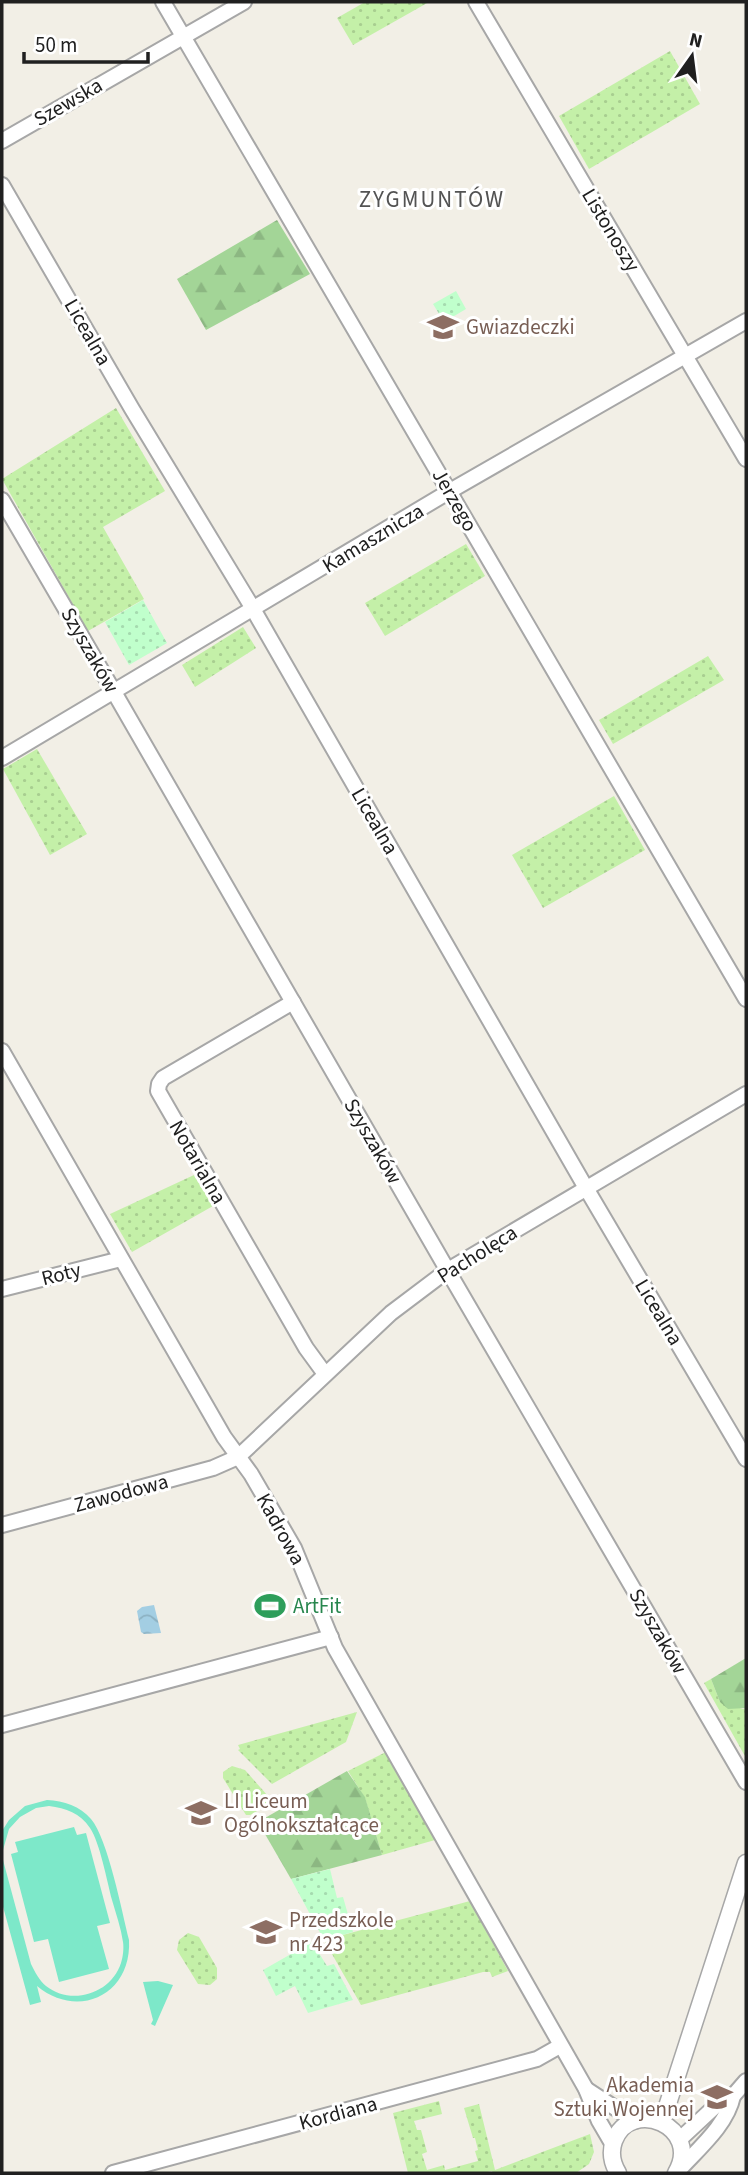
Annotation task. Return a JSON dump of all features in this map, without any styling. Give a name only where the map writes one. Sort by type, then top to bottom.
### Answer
[{"type":"street","name":"Jerzego","points":[[163,2],[746,999]]},
{"type":"street","name":"Szewska","points":[[2,141],[244,2]]},
{"type":"street","name":"Listonoszy","points":[[476,2],[746,459]]},
{"type":"street","name":"Licealna","points":[[2,185],[253,610],[586,1188],[746,1459]]},
{"type":"street","name":"Kamasznicza","points":[[2,758],[450,491],[746,321]]},
{"type":"street","name":"Szyszaków","points":[[2,500],[746,1782]]},
{"type":"street","name":"Notarialna","points":[[293,1003],[163,1078],[158,1091],[306,1348],[325,1374]]},
{"type":"street","name":"Kadrowa","points":[[2,1051],[225,1437],[251,1474],[300,1560],[331,1637],[586,2089],[599,2121],[613,2145]]},
{"type":"street","name":"Pacholęca","points":[[238,1457],[391,1313],[448,1270],[746,1094]]},
{"type":"street","name":"Roty","points":[[2,1289],[121,1259]]},
{"type":"street","name":"Zawodowa","points":[[2,1525],[213,1468],[238,1457]]},
{"type":"street","points":[[2,1725],[331,1637]]},
{"type":"street","points":[[662,2122],[746,1863]]},
{"type":"street","name":"Kordiana","points":[[113,2173],[537,2059],[560,2046]]},
{"type":"street","points":[[679,2140],[723,2100],[733,2096],[746,2081]]},
{"type":"street","name":"Kadrowa","points":[[586,2089],[635,2121]]},
{"type":"street","points":[[677,2172],[719,2124],[731,2107],[733,2096]]},
{"type":"street","points":[[614,2172],[613,2145],[622,2129],[635,2121],[651,2119],[662,2122],[679,2140],[682,2150],[677,2172]]},
{"type":"green space","points":[[365,2],[429,2],[353,45],[337,18]]},
{"type":"green space","points":[[670,51],[700,104],[589,169],[559,116]]},
{"type":"green space","points":[[277,220],[310,274],[206,330],[177,279]]},
{"type":"green space","points":[[456,291],[466,309],[444,322],[433,304]]},
{"type":"green space","points":[[116,408],[165,491],[103,527],[144,599],[88,631],[2,479]]},
{"type":"green space","points":[[466,544],[485,576],[385,636],[365,603]]},
{"type":"green space","points":[[143,600],[167,643],[129,665],[105,622]]},
{"type":"green space","points":[[243,627],[256,648],[195,687],[182,665]]},
{"type":"green space","points":[[708,656],[724,680],[613,744],[599,720]]},
{"type":"green space","points":[[37,749],[87,834],[50,855],[3,769]]},
{"type":"green space","points":[[614,796],[645,850],[543,908],[512,855]]},
{"type":"green space","points":[[194,1175],[213,1206],[132,1252],[110,1214]]},
{"type":"green space","points":[[746,1658],[746,1708],[728,1709],[720,1702],[711,1679]]},
{"type":"green space","points":[[711,1679],[720,1702],[746,1708],[746,1758],[704,1683]]},
{"type":"green space","points":[[357,1712],[346,1742],[272,1784],[238,1750],[238,1745]]},
{"type":"green space","points":[[386,1752],[435,1840],[382,1855],[365,1798],[348,1771]]},
{"type":"green space","points":[[232,1766],[245,1770],[268,1796],[265,1807],[246,1815],[223,1778],[223,1772]]},
{"type":"green space","points":[[347,1771],[365,1797],[382,1855],[291,1879],[258,1822]]},
{"type":"green space","points":[[47,1800],[77,1808],[91,1819],[103,1842],[129,1940],[128,1959],[122,1975],[112,1988],[100,1996],[85,2001],[69,2001],[53,1996],[37,1986],[41,2002],[30,2005],[2,1903],[2,1831],[9,1820],[25,1806]],"holes":[[[49,1806],[77,1815],[90,1828],[103,1862],[120,1926],[123,1950],[116,1974],[109,1982],[89,1994],[78,1996],[56,1992],[46,1986],[36,1973],[31,1964],[3,1860],[9,1829],[20,1817],[36,1808]]]},
{"type":"green space","points":[[74,1827],[77,1835],[86,1833],[110,1923],[97,1926],[109,1969],[59,1982],[48,1939],[34,1942],[11,1854],[18,1852],[15,1842]]},
{"type":"green space","points":[[330,1869],[337,1898],[343,1897],[353,1932],[324,1940],[291,1879]]},
{"type":"green space","points":[[470,1901],[508,1971],[492,1977],[490,1972],[483,1972],[361,2005],[324,1940]]},
{"type":"green space","points":[[188,1933],[199,1937],[217,1968],[217,1979],[210,1985],[198,1984],[177,1950],[179,1940]]},
{"type":"green space","points":[[312,1942],[327,1966],[334,1964],[353,2000],[308,2013],[295,1986],[276,1996],[263,1970]]},
{"type":"green space","points":[[158,1981],[173,1985],[155,2026],[151,2024],[153,2020],[143,1982]]},
{"type":"green space","points":[[439,2101],[442,2114],[414,2121],[417,2130],[421,2130],[427,2152],[422,2154],[427,2170],[444,2165],[445,2170],[478,2161],[475,2138],[464,2108],[479,2104],[495,2170],[590,2134],[594,2152],[589,2164],[576,2173],[408,2173],[393,2113]]},
{"type":"water","points":[[154,1605],[161,1633],[144,1634],[141,1632],[137,1611],[142,1607]]},
{"type":"place","name":"Gwiazdeczki","points":[[443,327]]},
{"type":"place","name":"ArtFit","points":[[270,1606]]},
{"type":"place","name":"LI Liceum Ogólnokształcące","points":[[201,1813]]},
{"type":"place","name":"Przedszkole nr 423","points":[[266,1932]]},
{"type":"place","name":"Akademia Sztuki Wojennej","points":[[717,2097]]},
{"type":"district","name":"ZYGMUNTÓW","points":[[432,199]]}]
